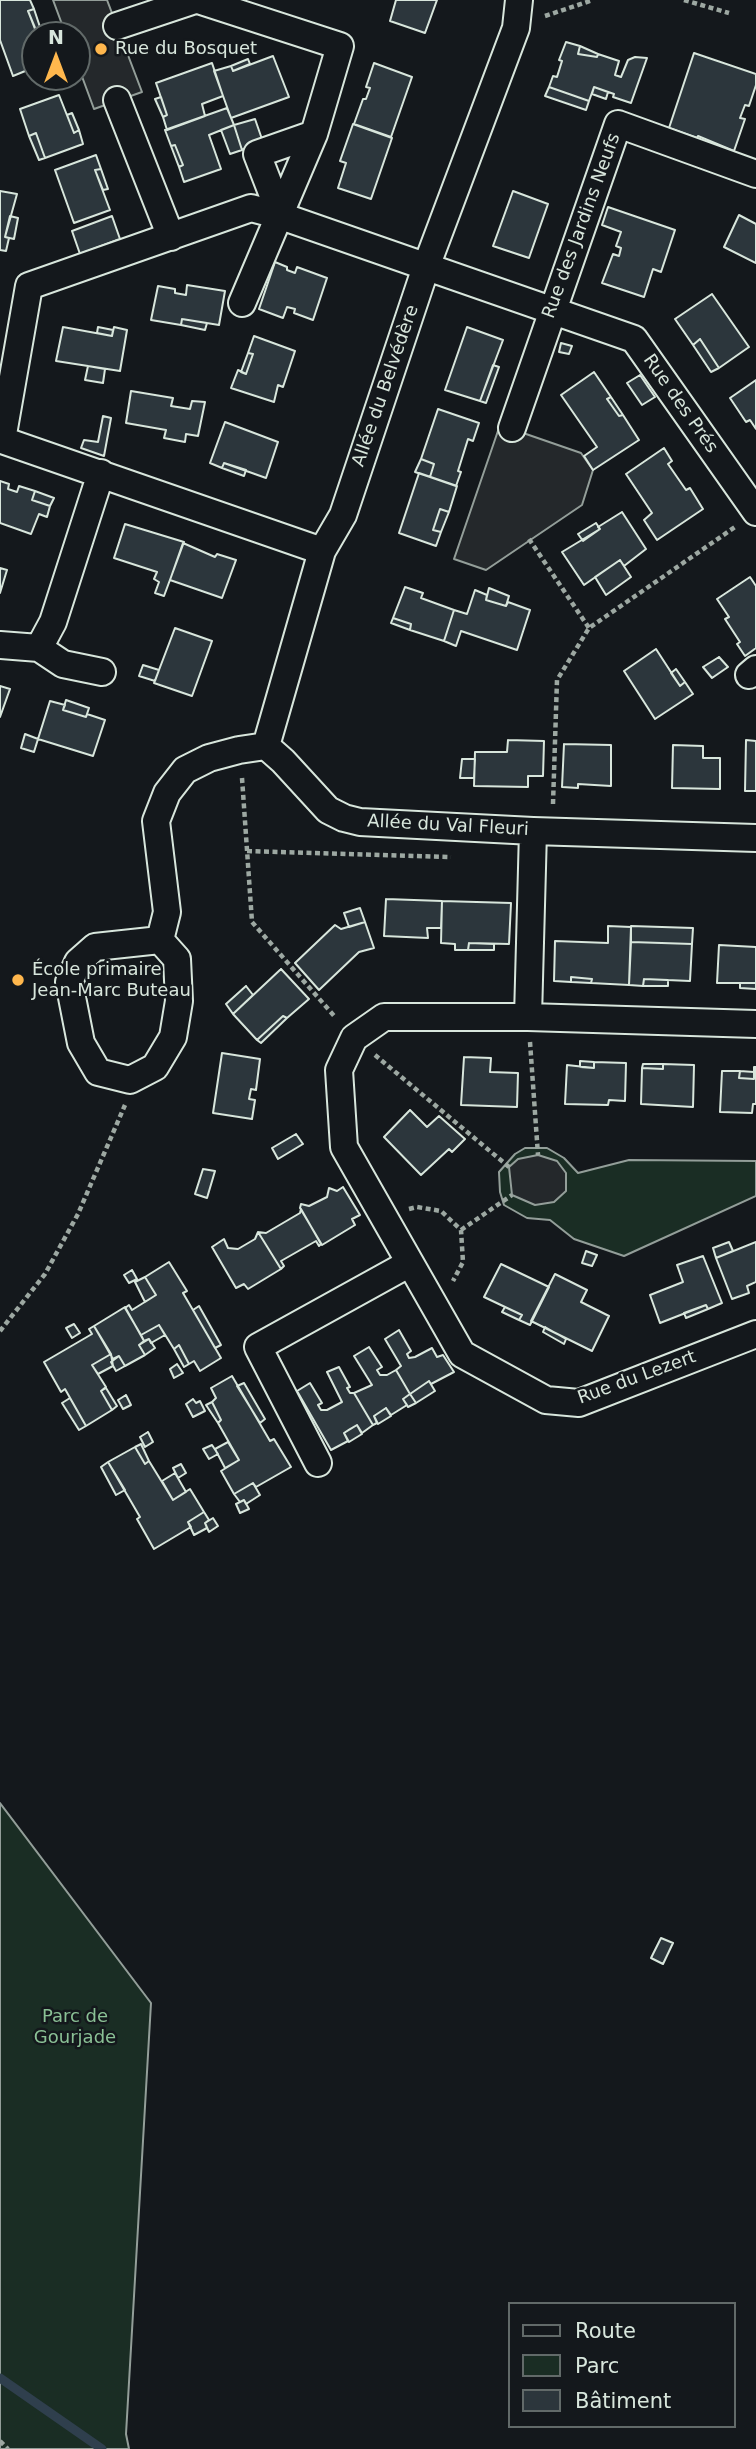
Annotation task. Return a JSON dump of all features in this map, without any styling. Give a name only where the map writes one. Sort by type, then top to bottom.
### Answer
[{"type":"street","points":[[117,26],[196,0],[340,47],[314,134],[242,303]]},
{"type":"street","name":"Allée du Belvédère","points":[[266,746],[322,551],[343,515],[426,267],[516,28],[519,0]]},
{"type":"street","name":"Allée du Belvédère","points":[[516,28],[540,0]]},
{"type":"street","points":[[117,100],[171,237]]},
{"type":"street","name":"Rue des Jardins Neufs","points":[[512,428],[618,124],[756,174]]},
{"type":"street","points":[[281,216],[257,153],[314,134]]},
{"type":"street","points":[[322,551],[2,440],[29,286],[251,208],[426,267]]},
{"type":"street","name":"Rue des Prés","points":[[426,267],[634,340],[750,516]]},
{"type":"street","points":[[39,648],[53,622],[101,473]]},
{"type":"street","points":[[0,645],[39,648],[64,664],[102,672]]},
{"type":"street","points":[[160,940],[167,912],[156,821],[167,793],[185,770],[209,758],[266,746]]},
{"type":"street","name":"Allée du Val Fleuri","points":[[266,746],[328,810],[360,822],[756,838]]},
{"type":"street","points":[[528,1017],[543,831]]},
{"type":"street","points":[[160,940],[177,959],[179,1001],[173,1037],[155,1067],[130,1080],[98,1072],[81,1043],[69,982],[78,962],[96,947],[160,940]]},
{"type":"street","name":"Rue du Lezert","points":[[756,1024],[528,1017],[384,1017],[354,1038],[339,1070],[344,1147],[463,1354],[546,1400],[579,1403],[756,1334]]},
{"type":"street","points":[[318,1462],[258,1347],[410,1263]]},
{"type":"path","points":[[684,0],[729,13]]},
{"type":"path","points":[[543,831],[557,680],[589,628],[750,516]]},
{"type":"path","points":[[529,540],[589,628]]},
{"type":"path","points":[[239,750],[252,922],[354,1038],[509,1167]]},
{"type":"path","points":[[528,1017],[538,1154]]},
{"type":"path","points":[[0,1331],[45,1274],[78,1214],[128,1098],[130,1080]]},
{"type":"path","points":[[461,1230],[512,1195]]},
{"type":"path","points":[[384,1218],[417,1207],[441,1211],[461,1230],[463,1262],[451,1285],[431,1299]]},
{"type":"path","points":[[0,2441],[8,2449]]},
{"type":"green space","points":[[525,1148],[547,1148],[564,1158],[578,1173],[629,1160],[756,1161],[756,1196],[624,1256],[574,1239],[550,1220],[527,1218],[504,1205],[499,1172],[515,1154]]},
{"type":"green space","name":"Parc de Gourjade","points":[[0,1803],[151,2003],[126,2434],[129,2449],[0,2449]]},
{"type":"shaded area","name":"Rue du Bosquet","points":[[53,0],[107,0],[142,92],[94,109],[87,91],[91,91],[91,21],[61,21]]},
{"type":"shaded area","points":[[500,425],[581,453],[593,470],[582,505],[486,570],[454,559]]},
{"type":"shaded area","points":[[538,1155],[557,1161],[566,1173],[566,1191],[554,1202],[535,1205],[512,1195],[509,1167],[518,1159]]},
{"type":"building","points":[[0,0],[30,0],[34,9],[28,11],[32,21],[21,21],[21,73],[13,76],[0,40]]},
{"type":"building","points":[[396,0],[437,0],[425,33],[390,21]]},
{"type":"building","points":[[34,9],[38,21],[32,21],[28,11]]},
{"type":"building","points":[[566,42],[580,46],[578,54],[597,57],[598,54],[619,61],[615,75],[621,77],[628,60],[635,57],[647,58],[631,103],[594,87],[589,101],[549,87],[553,76],[557,77],[562,61],[559,60]]},
{"type":"building","points":[[580,46],[598,54],[597,57],[578,54]]},
{"type":"building","points":[[694,53],[756,74],[756,85],[749,106],[745,105],[740,118],[745,119],[734,151],[698,136],[697,138],[669,128]]},
{"type":"building","points":[[273,56],[289,97],[231,118],[214,71],[231,66],[233,71]]},
{"type":"building","points":[[248,59],[250,64],[233,71],[231,66]]},
{"type":"building","points":[[212,63],[223,96],[202,104],[205,116],[167,130],[163,117],[167,115],[156,83]]},
{"type":"building","points":[[374,63],[412,77],[391,137],[354,124],[370,88],[366,87]]},
{"type":"building","points":[[549,87],[589,101],[586,110],[545,96]]},
{"type":"building","points":[[594,87],[608,92],[606,99],[592,94]]},
{"type":"building","points":[[59,95],[74,133],[79,130],[83,144],[45,158],[36,133],[29,136],[20,109]]},
{"type":"building","points":[[161,97],[167,115],[163,117],[155,99]]},
{"type":"building","points":[[227,108],[234,125],[209,135],[221,169],[184,182],[179,167],[183,165],[165,130]]},
{"type":"building","points":[[72,113],[79,130],[74,133],[67,115]]},
{"type":"building","points":[[255,119],[263,142],[242,150],[234,125]]},
{"type":"building","points":[[353,124],[392,138],[371,199],[338,188],[346,163],[340,161]]},
{"type":"building","points":[[234,125],[242,150],[230,154],[221,130]]},
{"type":"building","points":[[36,133],[45,158],[39,160],[29,136]]},
{"type":"building","points":[[175,145],[183,165],[179,167],[171,146]]},
{"type":"building","points":[[96,155],[101,169],[95,170],[110,210],[74,223],[55,170]]},
{"type":"building","points":[[101,169],[108,189],[103,190],[95,170]]},
{"type":"building","points":[[0,191],[17,194],[5,237],[9,238],[6,251],[0,250]]},
{"type":"building","points":[[513,191],[548,204],[529,258],[493,246]]},
{"type":"building","points":[[608,207],[675,230],[661,272],[653,269],[644,297],[602,283],[613,254],[619,256],[621,248],[616,246],[621,232],[602,225]]},
{"type":"building","points":[[739,215],[756,224],[756,263],[724,247]]},
{"type":"building","points":[[10,216],[18,218],[14,239],[5,237]]},
{"type":"building","points":[[112,216],[120,239],[80,254],[72,231]]},
{"type":"building","points":[[275,262],[295,273],[297,267],[327,278],[313,320],[294,313],[295,309],[287,307],[283,318],[259,309]]},
{"type":"building","points":[[187,285],[225,291],[219,325],[182,319],[181,325],[151,320],[158,286],[175,289],[175,293],[186,295]]},
{"type":"building","points":[[712,294],[749,347],[719,368],[700,339],[693,345],[675,319]]},
{"type":"building","points":[[182,319],[207,323],[205,330],[181,325]]},
{"type":"building","points":[[63,327],[112,336],[114,327],[127,330],[120,371],[56,361]]},
{"type":"building","points":[[98,327],[113,330],[112,336],[97,333]]},
{"type":"building","points":[[467,327],[503,340],[480,401],[445,390]]},
{"type":"building","points":[[254,336],[295,351],[283,387],[278,385],[274,402],[231,388],[238,370],[246,374],[253,354],[248,353]]},
{"type":"building","points":[[700,339],[719,368],[711,372],[693,345]]},
{"type":"building","points":[[561,343],[572,346],[569,354],[559,352]]},
{"type":"building","points":[[248,353],[253,354],[246,374],[241,372]]},
{"type":"building","points":[[493,365],[499,367],[486,403],[480,401]]},
{"type":"building","points":[[88,366],[105,369],[103,383],[85,380]]},
{"type":"building","points":[[594,372],[611,397],[607,399],[619,416],[623,415],[639,440],[593,470],[584,456],[597,447],[561,395]]},
{"type":"building","points":[[640,375],[655,397],[642,405],[627,383]]},
{"type":"building","points":[[756,380],[756,429],[750,420],[746,422],[730,398]]},
{"type":"building","points":[[131,391],[173,398],[171,406],[190,409],[192,401],[205,402],[198,436],[186,434],[185,442],[164,438],[166,430],[126,423]]},
{"type":"building","points":[[611,397],[623,415],[619,416],[607,399]]},
{"type":"building","points":[[438,409],[479,423],[473,441],[468,439],[456,486],[430,477],[434,464],[421,459]]},
{"type":"building","points":[[103,416],[111,418],[104,456],[81,448],[84,440],[98,442]]},
{"type":"building","points":[[225,422],[278,442],[266,478],[224,463],[222,468],[210,463]]},
{"type":"building","points":[[664,448],[672,461],[668,464],[686,490],[690,488],[703,509],[657,540],[644,520],[652,513],[626,474]]},
{"type":"building","points":[[421,459],[434,464],[430,477],[415,472]]},
{"type":"building","points":[[224,463],[246,470],[244,476],[222,468]]},
{"type":"building","points":[[419,473],[457,486],[449,512],[440,509],[433,530],[441,532],[436,546],[399,533]]},
{"type":"building","points":[[0,481],[9,484],[8,489],[17,492],[19,486],[35,491],[32,500],[50,506],[47,517],[39,514],[31,534],[0,523]]},
{"type":"building","points":[[35,491],[54,498],[50,506],[32,500]]},
{"type":"building","points":[[440,509],[449,512],[441,532],[433,530]]},
{"type":"building","points":[[622,512],[646,549],[624,566],[620,560],[584,585],[562,552]]},
{"type":"building","points":[[596,523],[600,529],[583,541],[578,534]]},
{"type":"building","points":[[125,524],[184,542],[164,596],[155,593],[159,582],[154,579],[157,572],[114,558]]},
{"type":"building","points":[[183,543],[215,557],[217,554],[236,560],[222,598],[170,580]]},
{"type":"building","points":[[620,560],[631,577],[606,595],[595,577]]},
{"type":"building","points":[[0,568],[7,570],[0,593]]},
{"type":"building","points":[[750,577],[756,586],[756,648],[745,656],[737,644],[740,642],[725,619],[729,617],[717,599]]},
{"type":"building","points":[[405,587],[423,593],[421,598],[454,610],[444,641],[410,630],[411,624],[393,618]]},
{"type":"building","points":[[489,588],[509,596],[506,606],[486,600]]},
{"type":"building","points":[[475,590],[487,595],[486,600],[506,606],[508,602],[530,610],[517,650],[461,631],[456,646],[444,641],[454,610],[467,614]]},
{"type":"building","points":[[393,618],[411,624],[410,630],[391,623]]},
{"type":"building","points":[[175,628],[212,641],[192,696],[154,683]]},
{"type":"building","points":[[656,649],[680,686],[685,682],[693,694],[655,719],[624,671]]},
{"type":"building","points":[[719,657],[728,667],[712,678],[703,667]]},
{"type":"building","points":[[143,665],[159,670],[155,681],[139,676]]},
{"type":"building","points":[[676,669],[685,682],[680,686],[671,673]]},
{"type":"building","points":[[0,686],[10,689],[0,717]]},
{"type":"building","points":[[66,700],[89,708],[86,717],[63,710]]},
{"type":"building","points":[[50,701],[65,705],[63,710],[105,720],[93,756],[38,739]]},
{"type":"building","points":[[25,734],[38,739],[34,752],[21,748]]},
{"type":"building","points":[[508,740],[544,741],[543,776],[528,776],[528,787],[474,786],[475,752],[507,752]]},
{"type":"building","points":[[746,740],[756,741],[756,791],[745,791]]},
{"type":"building","points":[[564,744],[611,745],[611,786],[578,784],[578,788],[562,787]]},
{"type":"building","points":[[673,745],[703,746],[703,758],[720,758],[720,789],[672,788]]},
{"type":"building","points":[[462,759],[475,759],[474,778],[460,778]]},
{"type":"building","points":[[386,899],[442,901],[441,928],[427,928],[428,938],[384,936]]},
{"type":"building","points":[[442,901],[511,903],[509,944],[469,943],[468,950],[455,950],[455,944],[441,943]]},
{"type":"building","points":[[360,908],[365,922],[349,927],[344,913]]},
{"type":"building","points":[[365,922],[374,948],[359,952],[319,990],[295,963],[335,925],[341,929]]},
{"type":"building","points":[[608,926],[631,927],[629,985],[591,983],[592,979],[571,977],[571,982],[554,981],[555,941],[608,943]]},
{"type":"building","points":[[631,926],[693,928],[692,944],[631,942]]},
{"type":"building","points":[[631,942],[692,944],[690,981],[644,979],[643,986],[629,985]]},
{"type":"building","points":[[469,943],[494,944],[494,950],[468,950]]},
{"type":"building","points":[[719,945],[756,947],[756,983],[717,983]]},
{"type":"building","points":[[281,969],[309,999],[287,1018],[283,1016],[257,1040],[233,1014]]},
{"type":"building","points":[[571,977],[592,979],[591,983],[571,982]]},
{"type":"building","points":[[644,979],[668,980],[668,986],[643,986]]},
{"type":"building","points":[[740,983],[756,983],[756,989],[740,988]]},
{"type":"building","points":[[246,986],[253,995],[233,1014],[226,1004]]},
{"type":"building","points":[[283,1016],[287,1018],[261,1043],[257,1040]]},
{"type":"building","points":[[222,1053],[260,1059],[256,1090],[251,1089],[249,1099],[255,1100],[252,1119],[213,1113]]},
{"type":"building","points":[[464,1057],[491,1058],[490,1072],[518,1073],[517,1107],[461,1105]]},
{"type":"building","points":[[580,1061],[594,1062],[594,1068],[580,1067]]},
{"type":"building","points":[[594,1062],[626,1063],[625,1101],[609,1100],[608,1105],[565,1104],[567,1065],[594,1068]]},
{"type":"building","points":[[643,1064],[663,1064],[663,1069],[642,1068]]},
{"type":"building","points":[[663,1064],[694,1065],[693,1107],[641,1104],[642,1068],[663,1069]]},
{"type":"building","points":[[754,1067],[756,1104],[753,1104],[752,1113],[720,1112],[722,1071],[740,1071],[739,1078],[754,1079]]},
{"type":"building","points":[[740,1071],[754,1072],[754,1079],[739,1078]]},
{"type":"building","points":[[410,1110],[427,1127],[439,1116],[465,1139],[452,1152],[449,1149],[421,1175],[384,1137]]},
{"type":"building","points":[[296,1134],[303,1144],[278,1159],[272,1148]]},
{"type":"building","points":[[203,1169],[215,1171],[207,1198],[195,1194]]},
{"type":"building","points":[[343,1187],[360,1215],[352,1219],[355,1225],[322,1245],[300,1208],[301,1204],[309,1206],[327,1197],[329,1188],[337,1191]]},
{"type":"building","points":[[301,1209],[321,1244],[319,1246],[316,1241],[281,1261],[284,1266],[281,1269],[258,1232],[266,1233],[300,1213]]},
{"type":"building","points":[[258,1232],[281,1269],[248,1289],[244,1284],[236,1288],[212,1247],[224,1239],[228,1248],[238,1249],[255,1239]]},
{"type":"building","points":[[729,1242],[733,1251],[716,1258],[713,1248]]},
{"type":"building","points":[[756,1242],[756,1282],[747,1286],[749,1293],[732,1299],[716,1258]]},
{"type":"building","points":[[586,1251],[597,1255],[592,1266],[582,1263]]},
{"type":"building","points":[[703,1256],[722,1303],[708,1309],[706,1305],[660,1323],[650,1295],[683,1282],[677,1265]]},
{"type":"building","points":[[169,1262],[187,1291],[183,1293],[221,1358],[200,1371],[194,1361],[189,1364],[179,1345],[174,1349],[159,1325],[141,1335],[125,1308],[129,1305],[132,1310],[156,1295],[145,1277]]},
{"type":"building","points":[[501,1264],[549,1287],[530,1325],[519,1320],[522,1315],[484,1297]]},
{"type":"building","points":[[132,1270],[137,1279],[129,1283],[124,1275]]},
{"type":"building","points":[[555,1274],[587,1290],[581,1302],[609,1316],[592,1351],[531,1321]]},
{"type":"building","points":[[145,1277],[156,1295],[145,1302],[135,1282]]},
{"type":"building","points":[[706,1305],[708,1309],[686,1318],[684,1313]]},
{"type":"building","points":[[199,1306],[221,1345],[215,1348],[193,1310]]},
{"type":"building","points":[[125,1307],[144,1341],[139,1345],[145,1355],[125,1366],[119,1356],[113,1359],[94,1326]]},
{"type":"building","points":[[505,1307],[522,1315],[519,1320],[502,1312]]},
{"type":"building","points":[[74,1324],[80,1333],[72,1338],[66,1328]]},
{"type":"building","points":[[159,1325],[165,1335],[151,1343],[149,1339],[144,1341],[141,1335]]},
{"type":"building","points":[[94,1326],[111,1354],[92,1365],[106,1387],[101,1391],[112,1410],[86,1426],[65,1389],[61,1392],[44,1362],[92,1334],[89,1329]]},
{"type":"building","points":[[545,1327],[566,1339],[564,1344],[543,1332]]},
{"type":"building","points":[[399,1330],[411,1351],[407,1354],[409,1358],[432,1348],[437,1357],[443,1355],[454,1372],[431,1384],[429,1381],[410,1394],[396,1370],[401,1366],[385,1339]]},
{"type":"building","points":[[149,1339],[155,1348],[145,1355],[139,1345]]},
{"type":"building","points":[[179,1345],[189,1364],[184,1367],[174,1349]]},
{"type":"building","points":[[369,1347],[382,1367],[377,1370],[380,1375],[396,1370],[410,1394],[403,1399],[407,1405],[391,1415],[386,1408],[374,1416],[377,1423],[373,1425],[354,1393],[372,1385],[354,1356]]},
{"type":"building","points":[[111,1354],[113,1366],[98,1374],[92,1365]]},
{"type":"building","points":[[119,1356],[125,1366],[116,1371],[111,1362]]},
{"type":"building","points":[[177,1364],[183,1373],[174,1378],[170,1369]]},
{"type":"building","points":[[339,1367],[350,1387],[347,1388],[350,1393],[354,1393],[373,1425],[362,1433],[357,1425],[350,1429],[344,1433],[348,1441],[331,1450],[297,1391],[310,1383],[322,1403],[318,1405],[321,1410],[327,1410],[342,1402],[327,1372]]},
{"type":"building","points":[[232,1376],[270,1441],[274,1439],[291,1467],[256,1487],[253,1483],[234,1494],[221,1471],[239,1460],[218,1423],[221,1420],[212,1402],[216,1398],[211,1388]]},
{"type":"building","points":[[429,1381],[435,1391],[416,1403],[410,1394]]},
{"type":"building","points":[[244,1383],[265,1419],[260,1423],[237,1386]]},
{"type":"building","points":[[106,1388],[117,1406],[112,1410],[101,1391]]},
{"type":"building","points":[[410,1394],[416,1403],[408,1407],[403,1399]]},
{"type":"building","points":[[126,1395],[131,1405],[123,1409],[118,1400]]},
{"type":"building","points":[[70,1398],[86,1426],[79,1430],[62,1403]]},
{"type":"building","points":[[193,1399],[196,1403],[200,1401],[205,1411],[193,1417],[186,1404]]},
{"type":"building","points":[[212,1402],[221,1420],[218,1423],[206,1405]]},
{"type":"building","points":[[386,1408],[391,1416],[378,1424],[374,1416]]},
{"type":"building","points":[[357,1425],[362,1434],[349,1442],[344,1433]]},
{"type":"building","points":[[148,1432],[153,1442],[145,1447],[140,1437]]},
{"type":"building","points":[[228,1442],[239,1460],[225,1468],[215,1449]]},
{"type":"building","points":[[141,1444],[149,1461],[145,1464],[135,1447]]},
{"type":"building","points":[[212,1445],[218,1454],[209,1459],[203,1449]]},
{"type":"building","points":[[135,1447],[145,1464],[149,1461],[173,1500],[190,1489],[204,1512],[188,1522],[191,1527],[154,1549],[137,1519],[140,1517],[108,1462]]},
{"type":"building","points":[[108,1462],[125,1490],[116,1495],[101,1467]]},
{"type":"building","points":[[181,1464],[186,1473],[178,1478],[173,1468]]},
{"type":"building","points":[[175,1473],[186,1492],[173,1500],[162,1481]]},
{"type":"building","points":[[253,1483],[260,1495],[246,1504],[244,1500],[240,1502],[234,1494]]},
{"type":"building","points":[[244,1500],[249,1509],[240,1513],[236,1504]]},
{"type":"building","points":[[204,1512],[209,1520],[205,1523],[207,1528],[194,1535],[188,1522]]},
{"type":"building","points":[[213,1518],[218,1526],[209,1532],[205,1523]]},
{"type":"building","points":[[661,1938],[673,1943],[663,1964],[651,1958]]},
{"type":"waterway","points":[[0,2378],[102,2449]]},
{"type":"place","name":"Rue du Bosquet","points":[[101,49]]},
{"type":"place","name":"École primaire Jean-Marc Buteau","points":[[18,980]]}]
